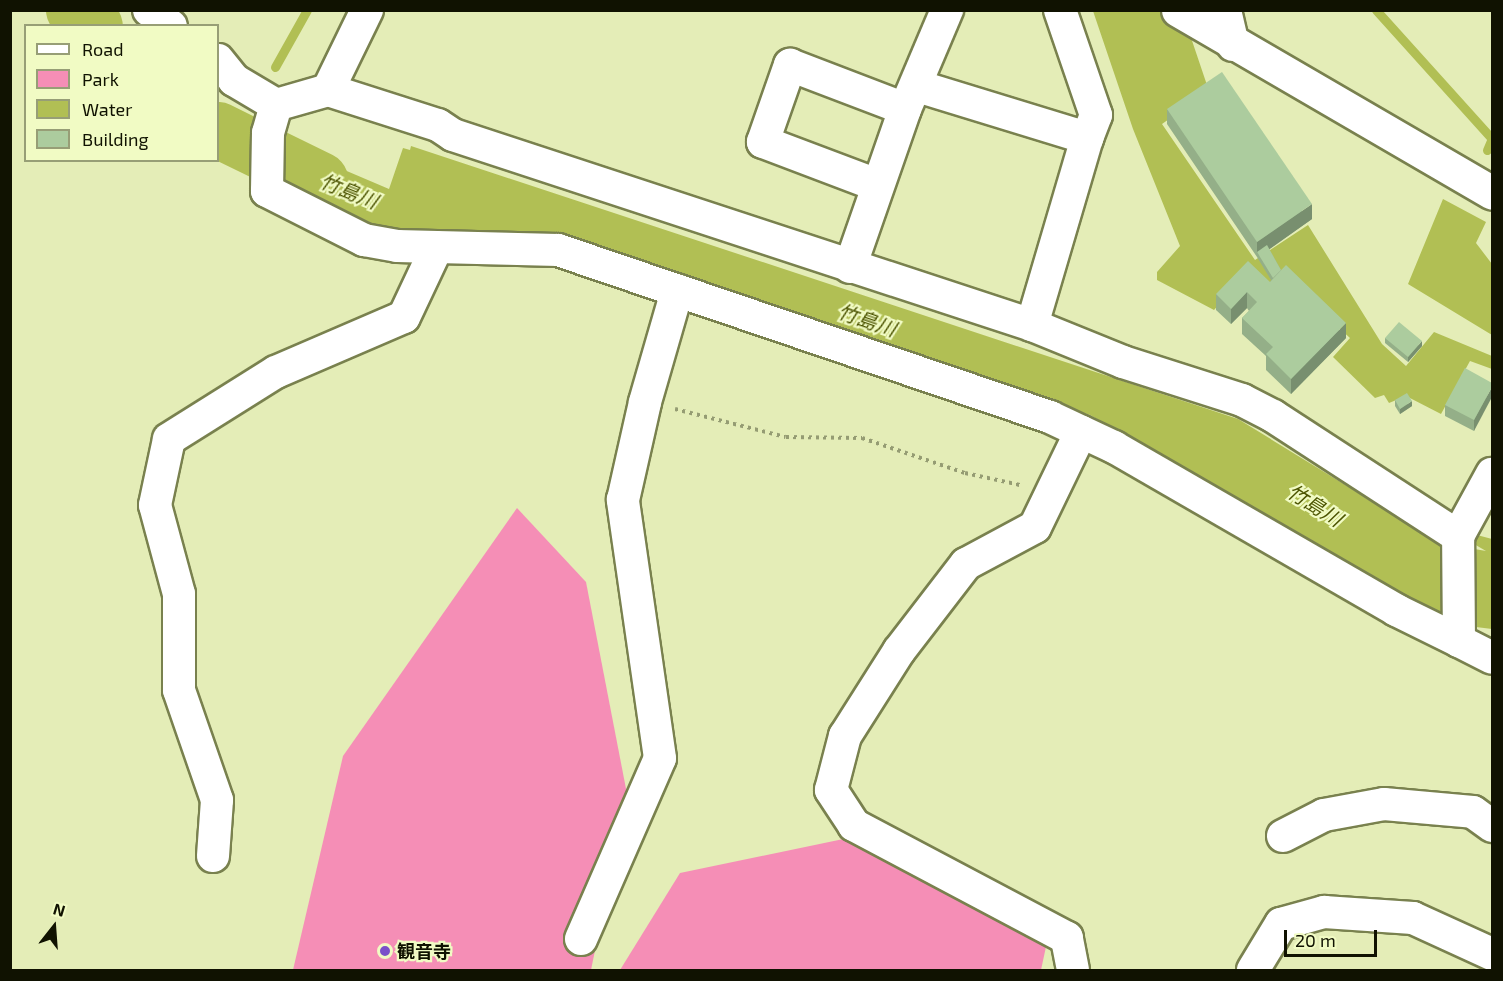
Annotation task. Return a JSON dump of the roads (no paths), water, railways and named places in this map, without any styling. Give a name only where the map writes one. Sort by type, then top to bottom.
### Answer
[{"type":"street","points":[[149,10],[168,24]]},
{"type":"street","points":[[272,119],[328,90],[367,10]]},
{"type":"street","points":[[850,267],[877,184],[947,10]]},
{"type":"street","points":[[1032,325],[1095,115],[1060,10]]},
{"type":"street","points":[[1178,10],[1224,30],[1492,193]]},
{"type":"street","points":[[219,61],[272,119],[267,191],[364,240],[397,246],[558,250],[1050,417],[1081,432],[1396,610],[1460,635],[1492,658]]},
{"type":"street","points":[[877,184],[763,142],[790,65],[911,97],[1088,138]]},
{"type":"street","points":[[328,90],[850,267],[1032,325],[1123,362],[1259,407],[1457,542]]},
{"type":"street","points":[[213,856],[216,800],[179,690],[179,594],[155,505],[169,439],[276,372],[404,317],[437,247]]},
{"type":"street","points":[[581,939],[660,758],[623,500],[645,402],[677,291]]},
{"type":"street","points":[[1073,970],[1067,938],[854,825],[831,790],[845,736],[899,651],[966,564],[1035,527],[1081,432]]},
{"type":"street","points":[[1460,635],[1457,542],[1492,474]]},
{"type":"street","points":[[1283,836],[1324,815],[1384,804],[1473,812],[1492,826]]},
{"type":"street","points":[[1253,970],[1281,924],[1324,912],[1413,918],[1492,954]]},
{"type":"water","points":[[1093,11],[1182,11],[1209,91],[1162,124],[1255,260],[1308,225],[1382,344],[1406,366],[1434,332],[1492,356],[1492,369],[1470,361],[1441,414],[1406,396],[1389,403],[1384,395],[1375,398],[1333,357],[1350,338],[1286,279],[1269,295],[1247,274],[1214,310],[1157,280],[1157,272],[1180,246],[1133,129]]},
{"type":"water","points":[[281,143],[389,189],[403,148],[410,150],[411,146],[1238,419],[1440,543],[1486,551],[1474,544],[1477,535],[1492,539],[1492,629],[1476,627],[1411,601],[1090,415],[738,300],[739,294],[728,291],[724,296],[725,290],[717,287],[714,291],[398,234],[395,228],[383,228],[379,234],[282,188]]},
{"type":"water","points":[[1443,199],[1486,222],[1476,243],[1492,264],[1492,335],[1408,284]]},
{"type":"waterway","name":"竹島川","points":[[74,10],[92,24]]},
{"type":"waterway","points":[[275,67],[307,10]]},
{"type":"waterway","points":[[1376,10],[1492,139]]},
{"type":"waterway","points":[[236,140],[246,121]]},
{"type":"waterway","name":"竹島川","points":[[219,130],[320,180]]},
{"type":"waterway","points":[[1487,150],[1492,138]]},
{"type":"place","name":"観音寺","points":[[385,951]]}]
